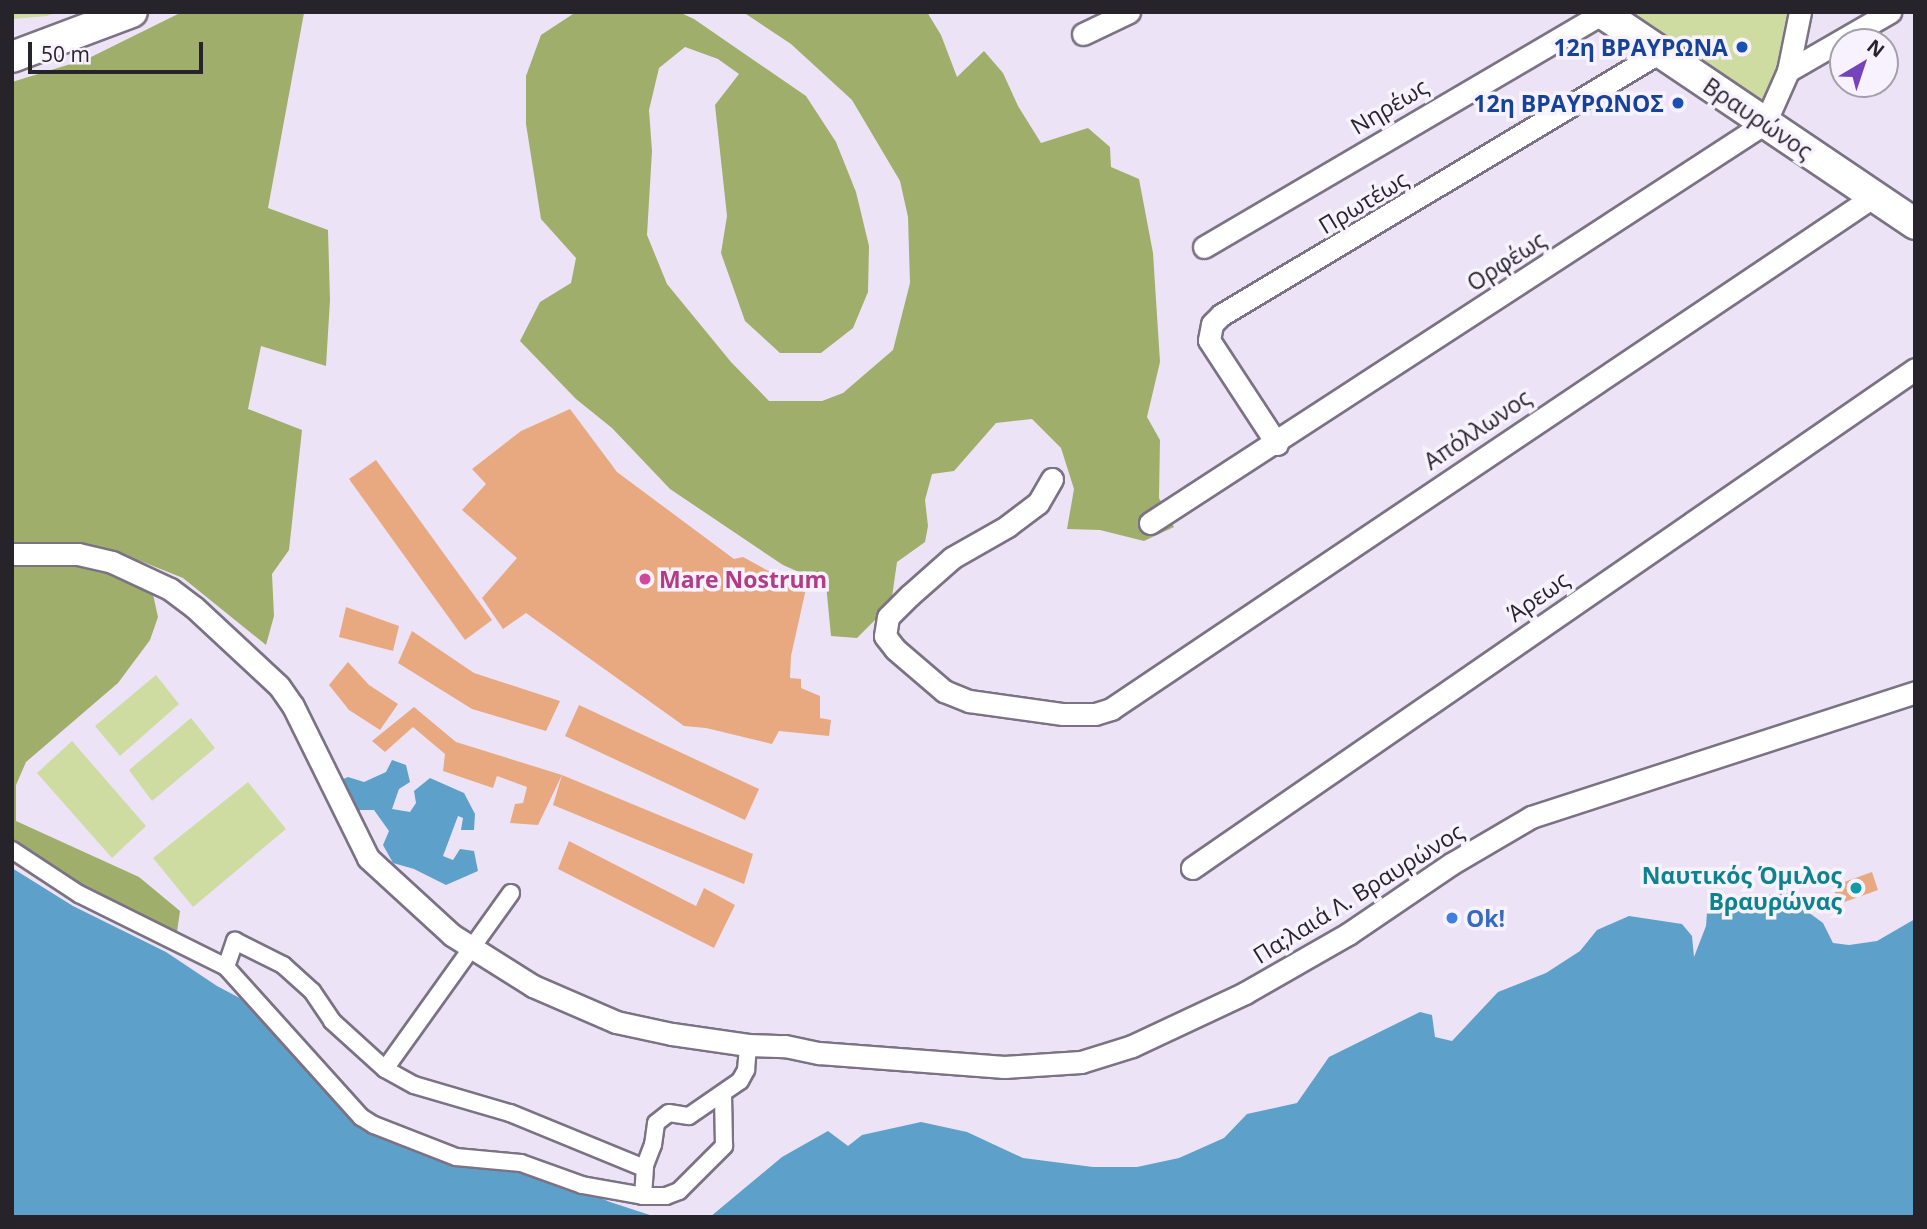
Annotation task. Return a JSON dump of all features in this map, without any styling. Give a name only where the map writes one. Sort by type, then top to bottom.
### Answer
[{"type":"main road","points":[[12,57],[132,12]]},
{"type":"main road","name":"Βραυρώνος","points":[[1602,13],[1915,224]]},
{"type":"street","points":[[1083,34],[1129,12]]},
{"type":"street","points":[[1765,123],[1788,71],[1800,12]]},
{"type":"street","points":[[1788,71],[1890,12]]},
{"type":"street","name":"Νηρέως","points":[[1204,247],[1602,13]]},
{"type":"street","name":"Πρωτέως","points":[[1277,444],[1209,340],[1212,324],[1221,315],[1660,52]]},
{"type":"street","name":"Ορφέως","points":[[1150,523],[1277,444],[1765,123]]},
{"type":"street","name":"Απόλλωνος","points":[[1052,479],[1038,503],[1008,526],[952,558],[910,595],[888,617],[885,636],[895,649],[944,691],[969,701],[1063,713],[1095,714],[1111,709],[1874,196]]},
{"type":"street","name":"Άρεως","points":[[1192,867],[1915,369]]},
{"type":"street","name":"Πα;λαιά Λ. Βραυρώνος","points":[[12,554],[78,554],[112,562],[170,589],[194,607],[279,686],[293,706],[368,858],[452,935],[533,986],[616,1022],[748,1045],[785,1046],[819,1053],[1004,1067],[1080,1062],[1132,1046],[1245,993],[1348,934],[1451,864],[1531,817],[1915,692]]},
{"type":"street","points":[[12,850],[79,894],[226,967],[361,1117],[374,1125],[456,1157],[521,1163],[582,1185],[643,1196],[666,1196],[679,1191],[724,1146],[723,1093]]},
{"type":"street","points":[[385,1069],[403,1048],[470,947],[511,893]]},
{"type":"street","points":[[226,967],[235,940],[283,965],[312,991],[332,1021],[385,1069],[414,1085],[448,1098],[509,1113],[644,1168],[653,1145],[656,1123],[669,1113],[689,1116],[740,1082],[746,1070],[748,1045]]},
{"type":"street","points":[[643,1196],[645,1164]]},
{"type":"green space","points":[[12,12],[57,12],[47,16],[12,19]]},
{"type":"green space","points":[[182,12],[304,13],[268,208],[328,230],[330,300],[326,366],[261,346],[248,409],[302,430],[289,550],[272,574],[274,616],[266,645],[183,578],[143,562],[118,554],[12,547],[12,82],[87,59]]},
{"type":"green space","points":[[576,12],[679,12],[694,19],[806,96],[836,142],[856,192],[869,246],[868,292],[853,328],[821,353],[780,353],[745,321],[721,253],[727,216],[715,105],[739,74],[718,59],[685,47],[659,68],[649,110],[652,151],[647,235],[667,284],[731,362],[769,401],[822,401],[843,393],[893,350],[910,283],[908,217],[900,181],[852,100],[791,44],[743,12],[927,12],[941,35],[957,77],[984,51],[1003,73],[1018,106],[1041,143],[1088,128],[1110,147],[1111,167],[1139,179],[1153,253],[1160,362],[1147,417],[1160,440],[1159,498],[1174,527],[1144,541],[1100,530],[1067,529],[1074,489],[1061,448],[1032,419],[996,423],[954,471],[932,474],[925,500],[928,526],[925,542],[897,562],[891,604],[857,638],[831,636],[826,584],[783,565],[670,489],[612,428],[576,399],[520,341],[540,302],[571,283],[576,258],[541,219],[526,124],[526,76],[541,35]]},
{"type":"green space","points":[[1601,12],[1800,12],[1765,123]]},
{"type":"green space","points":[[73,559],[114,571],[152,590],[158,617],[150,640],[118,683],[26,762],[16,785],[16,821],[139,877],[180,911],[177,932],[143,932],[12,859],[12,562]]},
{"type":"green space","points":[[156,675],[179,704],[120,756],[95,726]]},
{"type":"green space","points":[[191,718],[215,748],[152,801],[129,770]]},
{"type":"green space","points":[[72,741],[146,826],[112,858],[37,773]]},
{"type":"green space","points":[[248,782],[286,829],[193,907],[153,858]]},
{"type":"water","points":[[392,760],[406,765],[410,782],[399,789],[392,809],[410,812],[416,803],[414,791],[430,778],[464,793],[475,814],[474,830],[461,830],[463,818],[458,816],[443,856],[453,860],[460,849],[474,851],[478,871],[446,885],[414,869],[393,863],[383,845],[389,831],[374,810],[360,810],[355,819],[341,780],[348,777],[364,782],[386,772]]},
{"type":"water","points":[[12,868],[73,906],[166,952],[217,986],[251,1004],[275,1034],[319,1076],[364,1126],[467,1168],[486,1161],[535,1169],[610,1202],[656,1217],[12,1217]]},
{"type":"water","points":[[1789,893],[1823,923],[1833,943],[1849,945],[1877,941],[1915,919],[1915,1217],[710,1217],[782,1157],[828,1131],[848,1146],[862,1135],[921,1122],[967,1132],[1023,1158],[1093,1167],[1137,1167],[1179,1158],[1224,1138],[1247,1114],[1297,1103],[1329,1057],[1420,1012],[1432,1015],[1435,1037],[1452,1041],[1498,992],[1546,973],[1580,951],[1597,930],[1629,916],[1682,924],[1692,936],[1694,957],[1706,926],[1707,912],[1725,899]]},
{"type":"building","name":"Mare Nostrum","points":[[570,409],[617,472],[734,559],[743,557],[774,574],[807,584],[791,656],[790,678],[801,679],[801,688],[820,696],[820,718],[831,720],[829,736],[779,731],[772,744],[706,728],[684,726],[526,613],[503,629],[482,598],[517,558],[462,510],[486,484],[472,469],[521,431]]},
{"type":"building","points":[[376,460],[492,620],[465,640],[349,479]]},
{"type":"building","points":[[346,607],[399,626],[393,651],[339,637]]},
{"type":"building","points":[[412,631],[474,673],[560,701],[546,731],[472,709],[398,663]]},
{"type":"building","points":[[348,662],[369,685],[398,704],[380,730],[349,710],[329,685]]},
{"type":"building","points":[[579,705],[759,789],[745,820],[565,736]]},
{"type":"building","points":[[414,707],[456,742],[562,775],[538,825],[510,823],[515,804],[523,803],[527,787],[497,776],[493,788],[443,771],[445,754],[413,727],[385,752],[372,741]]},
{"type":"building","points":[[562,775],[753,854],[744,884],[553,805]]},
{"type":"building","points":[[569,841],[696,906],[704,888],[735,905],[714,948],[558,869]]},
{"type":"building","name":"Ναυτικός Όμιλος Βραυρώνας","points":[[1872,872],[1878,890],[1839,904],[1833,886]]},
{"type":"place","name":"12η ΒΡΑΥΡΩΝΑ","points":[[1742,47]]},
{"type":"place","name":"12η ΒΡΑΥΡΩΝΟΣ","points":[[1678,103]]},
{"type":"place","name":"Mare Nostrum","points":[[645,579]]},
{"type":"place","name":"Ναυτικός Όμιλος Βραυρώνας","points":[[1856,888]]},
{"type":"place","name":"Ok!","points":[[1452,918]]}]
